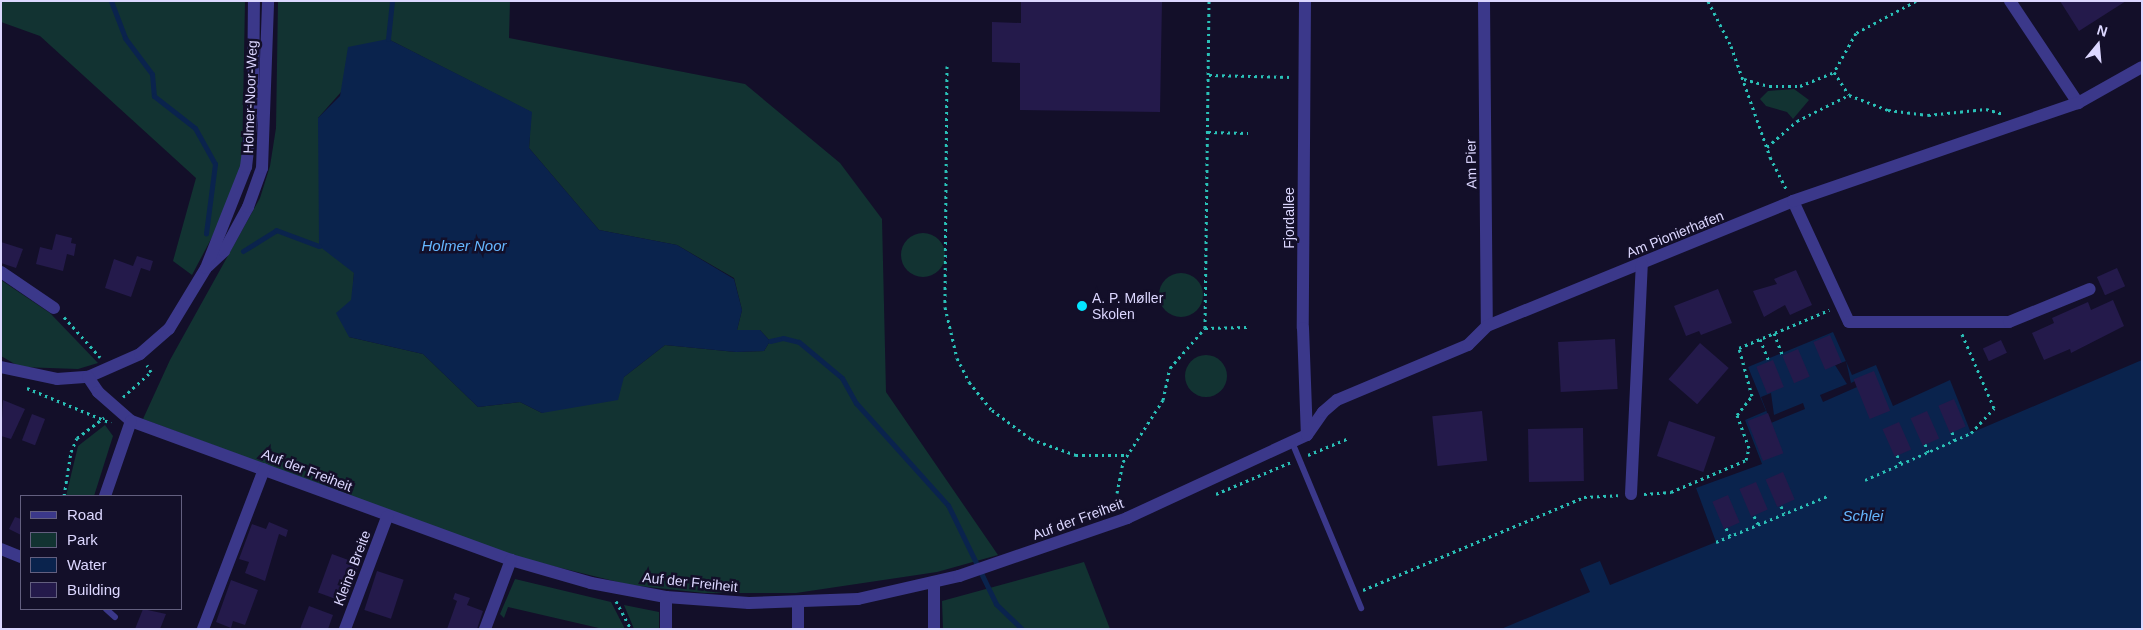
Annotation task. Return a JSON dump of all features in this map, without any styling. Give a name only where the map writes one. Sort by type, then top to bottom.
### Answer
[{"type":"street","name":"Holmer-Noor-Weg","points":[[1,367],[57,379],[88,376],[140,354],[169,329],[206,268],[232,207],[251,143],[254,1]]},
{"type":"street","name":"Holmer-Noor-Weg","points":[[206,268],[224,252],[248,207],[262,168],[268,1]]},
{"type":"street","name":"Fjordallee","points":[[1305,1],[1307,435]]},
{"type":"street","name":"Am Pier","points":[[1484,1],[1488,326]]},
{"type":"street","points":[[2010,1],[2078,103],[2142,67]]},
{"type":"street","name":"Am Pionierhafen","points":[[1307,435],[1323,412],[1338,400],[1468,345],[1488,326],[1793,201],[2078,103]]},
{"type":"street","points":[[1793,201],[1848,322],[1957,324],[2010,322],[2090,289]]},
{"type":"street","points":[[1631,494],[1642,264]]},
{"type":"street","points":[[1,272],[54,308]]},
{"type":"street","name":"Auf der Freiheit","points":[[88,376],[113,405],[131,421],[387,517],[511,560],[591,583],[666,597],[798,603],[858,599],[959,576],[1127,518],[1307,435]]},
{"type":"street","points":[[105,495],[131,421]]},
{"type":"street","points":[[203,629],[264,470]]},
{"type":"street","name":"Kleine Breite","points":[[345,629],[387,517]]},
{"type":"street","points":[[1,549],[20,558]]},
{"type":"street","points":[[485,629],[511,560]]},
{"type":"street","points":[[934,582],[934,629]]},
{"type":"street","points":[[666,597],[666,629]]},
{"type":"street","points":[[798,603],[798,629]]},
{"type":"lane","points":[[1292,442],[1360,608]]},
{"type":"lane","points":[[107,610],[115,617]]},
{"type":"path","points":[[1127,518],[1118,493],[1126,455],[1163,400],[1170,368],[1205,328],[1209,1]]},
{"type":"path","points":[[1708,1],[1744,79],[1766,147],[1793,201]]},
{"type":"path","points":[[1744,79],[1769,86],[1800,86],[1834,72],[1856,33],[1916,1]]},
{"type":"path","points":[[947,66],[945,307],[957,358],[969,382],[992,410],[1031,439],[1076,455],[1126,455]]},
{"type":"path","points":[[1834,72],[1849,95],[1888,110],[1928,115],[1986,109],[2006,115]]},
{"type":"path","points":[[1209,75],[1304,78]]},
{"type":"path","points":[[1766,147],[1797,121],[1849,95]]},
{"type":"path","points":[[1208,132],[1248,133]]},
{"type":"path","points":[[54,308],[87,338],[105,362]]},
{"type":"path","points":[[1865,480],[1971,434],[1994,408],[1957,324]]},
{"type":"path","points":[[1205,328],[1247,327]]},
{"type":"path","points":[[1774,333],[1783,356]]},
{"type":"path","points":[[1760,339],[1769,361]]},
{"type":"path","points":[[64,495],[71,452],[78,438],[101,422],[113,405],[151,372],[140,354]]},
{"type":"path","points":[[1952,432],[1955,440]]},
{"type":"path","points":[[1925,444],[1928,452]]},
{"type":"path","points":[[1897,455],[1901,464]]},
{"type":"path","points":[[1716,542],[1830,495]]},
{"type":"path","points":[[1781,506],[1784,513]]},
{"type":"path","points":[[1754,516],[1758,524]]},
{"type":"path","points":[[1726,528],[1730,536]]},
{"type":"path","points":[[615,599],[630,629]]},
{"type":"green space","points":[[1,1],[245,1],[242,165],[229,205],[192,275],[173,261],[196,178],[40,36],[1,22]]},
{"type":"green space","points":[[278,1],[510,1],[509,38],[745,84],[840,163],[882,219],[886,392],[998,555],[937,572],[796,593],[704,593],[630,585],[508,555],[143,419],[170,360],[260,198],[270,166],[276,128]],"holes":[[[388,39],[531,112],[529,148],[599,230],[677,245],[734,278],[742,310],[737,330],[760,330],[770,341],[764,351],[736,352],[665,345],[624,377],[542,413],[520,402],[478,407],[423,354],[349,337],[354,273],[318,118]]]},
{"type":"green space","points":[[1794,89],[1809,100],[1793,119],[1787,112],[1766,106],[1760,99],[1768,91]]},
{"type":"green space","points":[[923,233],[935,237],[941,243],[945,255],[941,267],[935,273],[923,277],[911,273],[905,267],[901,255],[905,243],[911,237]]},
{"type":"green space","points":[[1181,273],[1193,277],[1199,283],[1203,295],[1199,307],[1193,313],[1181,317],[1169,313],[1163,307],[1159,295],[1163,283],[1169,277]]},
{"type":"green space","points":[[1,280],[50,313],[98,363],[78,369],[20,367],[1,356]]},
{"type":"green space","points":[[1210,355],[1218,358],[1224,364],[1227,376],[1224,388],[1218,394],[1202,397],[1194,394],[1188,388],[1185,372],[1188,364],[1194,358]]},
{"type":"green space","points":[[105,425],[113,436],[94,495],[66,495],[78,446]]},
{"type":"green space","points":[[1084,562],[1110,629],[943,629],[942,601]]},
{"type":"green space","points":[[515,579],[611,602],[625,629],[603,629],[508,607],[504,618],[500,614]]},
{"type":"green space","points":[[624,605],[659,612],[659,629],[634,629]]},
{"type":"water","name":"Holmer Noor","points":[[388,39],[532,112],[529,148],[599,230],[677,245],[734,279],[742,310],[737,330],[760,330],[770,341],[764,351],[736,352],[665,345],[624,377],[618,400],[542,413],[520,402],[478,407],[423,354],[349,337],[336,313],[351,300],[354,273],[319,246],[318,118],[340,96],[348,47]]},
{"type":"water","name":"Schlei","points":[[1833,332],[1852,375],[1876,365],[1893,406],[1950,380],[1971,433],[2142,360],[2142,629],[1501,629],[1590,592],[1580,569],[1600,561],[1610,585],[1716,542],[1696,488],[1762,464],[1745,420],[1766,411],[1748,367]]},
{"type":"pier","points":[[1846,361],[1851,383],[1855,381],[1857,387],[1823,402],[1820,395],[1847,384],[1835,365]]},
{"type":"pier","points":[[1771,393],[1774,415],[1803,403],[1805,409],[1771,423],[1761,397]]},
{"type":"building","points":[[1021,1],[1162,1],[1160,112],[1020,110],[1020,63],[992,62],[992,22],[1021,23]]},
{"type":"building","points":[[2060,1],[2126,1],[2079,31]]},
{"type":"building","points":[[56,234],[72,238],[71,243],[76,244],[74,256],[67,254],[63,271],[36,264],[40,247],[52,250]]},
{"type":"building","points":[[1,242],[23,249],[16,268],[1,263]]},
{"type":"building","points":[[137,256],[153,261],[150,271],[141,268],[131,297],[105,288],[114,259],[133,266]]},
{"type":"building","points":[[2117,268],[2125,286],[2105,295],[2097,277]]},
{"type":"building","points":[[1796,270],[1812,305],[1790,315],[1785,305],[1764,317],[1753,291],[1777,284],[1774,279]]},
{"type":"building","points":[[1718,289],[1732,323],[1701,335],[1699,331],[1686,336],[1674,306]]},
{"type":"building","points":[[2113,300],[2124,326],[2071,353],[2070,349],[2044,360],[2032,333],[2054,323],[2052,318],[2088,302],[2091,310]]},
{"type":"building","points":[[1830,335],[1842,363],[1825,370],[1813,342]]},
{"type":"building","points":[[1615,339],[1618,389],[1561,392],[1558,342]]},
{"type":"building","points":[[2001,340],[2007,353],[1989,361],[1983,348]]},
{"type":"building","points":[[1700,343],[1729,368],[1697,404],[1669,379]]},
{"type":"building","points":[[1798,349],[1810,377],[1794,383],[1782,356]]},
{"type":"building","points":[[1773,360],[1784,387],[1767,394],[1756,367]]},
{"type":"building","points":[[1874,371],[1890,411],[1870,419],[1854,379]]},
{"type":"building","points":[[1954,399],[1966,427],[1950,433],[1938,406]]},
{"type":"building","points":[[3,400],[25,409],[11,439],[1,436]]},
{"type":"building","points":[[1482,411],[1487,461],[1438,466],[1432,416]]},
{"type":"building","points":[[1927,411],[1939,438],[1923,446],[1911,418]]},
{"type":"building","points":[[1768,413],[1783,453],[1763,461],[1747,421]]},
{"type":"building","points":[[32,414],[45,419],[35,445],[22,440]]},
{"type":"building","points":[[1669,421],[1715,437],[1703,472],[1657,456]]},
{"type":"building","points":[[1899,422],[1911,449],[1895,457],[1883,429]]},
{"type":"building","points":[[1583,428],[1584,481],[1529,482],[1528,429]]},
{"type":"building","points":[[1783,472],[1795,500],[1777,507],[1766,479]]},
{"type":"building","points":[[1756,482],[1768,510],[1751,517],[1739,489]]},
{"type":"building","points":[[1728,495],[1740,523],[1724,529],[1712,502]]},
{"type":"building","points":[[15,517],[20,519],[20,534],[9,529]]},
{"type":"building","points":[[269,522],[288,530],[286,537],[279,534],[265,581],[245,573],[249,562],[239,559],[252,524],[266,529]]},
{"type":"building","points":[[332,554],[359,564],[345,602],[318,593]]},
{"type":"building","points":[[377,571],[404,580],[391,619],[364,610]]},
{"type":"building","points":[[231,580],[258,590],[245,625],[233,621],[231,628],[216,622]]},
{"type":"building","points":[[455,593],[470,598],[467,605],[483,611],[477,629],[447,629],[457,601],[453,599]]},
{"type":"building","points":[[309,606],[333,615],[328,629],[300,629]]},
{"type":"building","points":[[143,610],[166,614],[160,629],[135,629]]},
{"type":"waterway","points":[[111,1],[125,38],[152,74],[154,96],[195,128],[215,164],[206,233]]},
{"type":"waterway","points":[[388,39],[392,1]]},
{"type":"waterway","points":[[243,251],[276,230],[319,246]]},
{"type":"waterway","points":[[770,341],[783,338],[799,342],[842,378],[856,403],[948,505],[996,604],[1022,629]]},
{"type":"place","name":"A. P. Møller Skolen","points":[[1082,306]]}]
